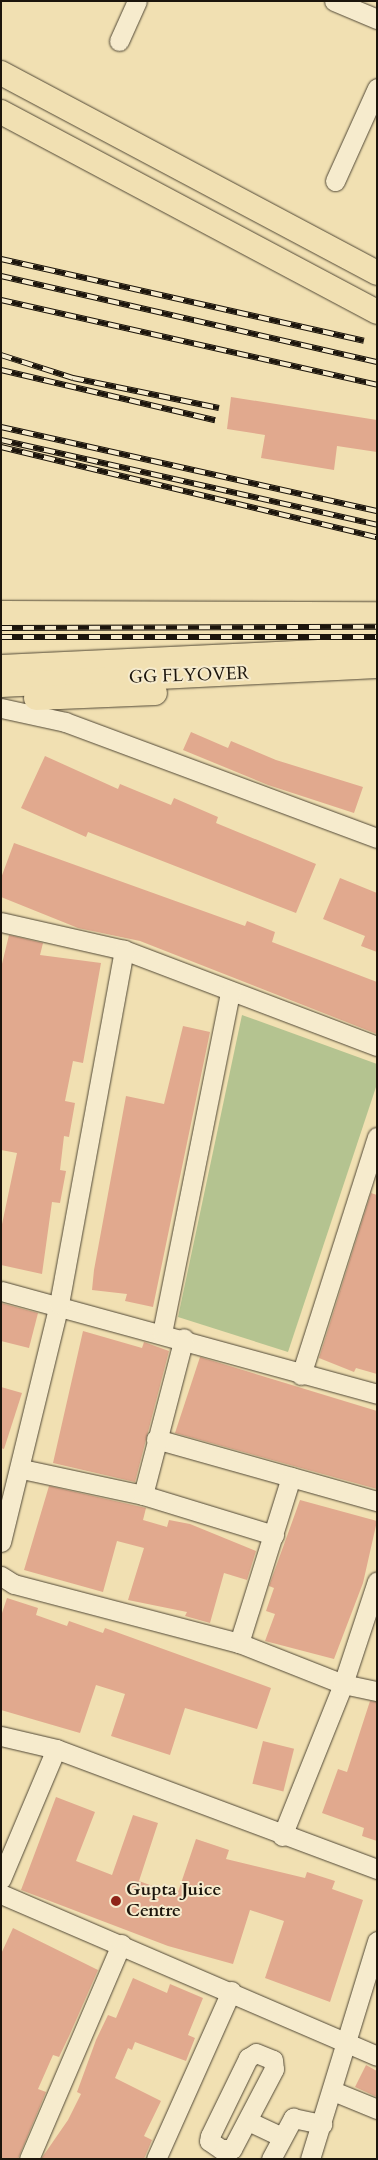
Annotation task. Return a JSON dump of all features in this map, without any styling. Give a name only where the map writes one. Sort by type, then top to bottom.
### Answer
[{"type":"main road","points":[[1,73],[377,273]]},
{"type":"main road","points":[[1,112],[377,312]]},
{"type":"main road","points":[[98,163],[115,134]]},
{"type":"main road","points":[[1,613],[377,614]]},
{"type":"main road","name":"GG FLYOVER","points":[[1,668],[377,648]]},
{"type":"main road","name":"GG FLYOVER","points":[[1,686],[377,666]]},
{"type":"main road","points":[[1,698],[377,682]]},
{"type":"street","points":[[120,41],[137,1]]},
{"type":"street","points":[[334,1],[377,20]]},
{"type":"street","points":[[336,181],[377,88]]},
{"type":"street","points":[[1,708],[65,722],[377,838]]},
{"type":"street","points":[[1,922],[124,950],[230,992],[377,1046]]},
{"type":"street","points":[[1,1542],[22,1470],[59,1304],[124,950]]},
{"type":"street","points":[[162,1333],[230,992]]},
{"type":"street","points":[[301,1375],[377,1137]]},
{"type":"street","points":[[1,1291],[59,1304],[184,1338],[301,1375],[377,1394]]},
{"type":"street","points":[[144,1495],[156,1439],[184,1338]]},
{"type":"street","points":[[156,1439],[377,1501]]},
{"type":"street","points":[[22,1470],[144,1495],[274,1535]]},
{"type":"street","points":[[239,1643],[291,1477]]},
{"type":"street","points":[[1,1576],[14,1584],[239,1643],[343,1684],[377,1691]]},
{"type":"street","points":[[282,1836],[343,1684],[377,1581]]},
{"type":"street","points":[[1,1736],[56,1749],[282,1836],[377,1869]]},
{"type":"street","points":[[1,1879],[56,1749]]},
{"type":"street","points":[[1,1894],[231,1991],[377,2056]]},
{"type":"street","points":[[310,2159],[349,2043],[377,1941]]},
{"type":"street","points":[[29,2159],[121,1944]]},
{"type":"street","points":[[156,2159],[231,1991]]},
{"type":"street","points":[[256,2053],[275,2064],[248,2121],[232,2149],[209,2141],[248,2058],[256,2053]]},
{"type":"street","points":[[333,2091],[377,2109]]},
{"type":"street","points":[[270,2159],[280,2136],[293,2118],[322,2124]]},
{"type":"street","points":[[248,2121],[280,2136]]},
{"type":"green space","points":[[242,1015],[377,1064],[377,1084],[288,1352],[178,1317]]},
{"type":"building","points":[[231,397],[377,420],[377,452],[337,446],[334,470],[261,458],[265,435],[227,429]]},
{"type":"building","points":[[191,732],[228,748],[231,741],[276,760],[363,787],[354,813],[268,785],[183,750]]},
{"type":"building","points":[[45,756],[118,789],[120,784],[171,805],[174,798],[218,817],[216,823],[316,864],[296,913],[88,832],[86,837],[21,808]]},
{"type":"building","points":[[14,843],[245,926],[247,921],[275,932],[272,942],[377,982],[377,1034],[140,941],[78,928],[1,897],[1,878]]},
{"type":"building","points":[[340,878],[377,893],[377,952],[361,946],[365,936],[323,919]]},
{"type":"building","points":[[9,935],[43,943],[40,955],[101,963],[83,1063],[73,1061],[65,1101],[75,1103],[69,1137],[64,1136],[60,1170],[66,1171],[60,1203],[52,1202],[42,1274],[1,1265],[1,1229],[17,1153],[1,1150],[1,968]]},
{"type":"building","points":[[183,1026],[210,1032],[153,1307],[125,1301],[127,1294],[92,1290],[94,1270],[126,1096],[164,1104]]},
{"type":"building","points":[[371,1193],[377,1195],[377,1374],[356,1368],[354,1372],[319,1358]]},
{"type":"building","points":[[1,1303],[38,1313],[29,1348],[1,1341]]},
{"type":"building","points":[[83,1331],[142,1348],[144,1342],[169,1351],[135,1482],[53,1463]]},
{"type":"building","points":[[200,1357],[377,1411],[377,1489],[175,1433]]},
{"type":"building","points":[[1,1387],[22,1393],[4,1449],[1,1448]]},
{"type":"building","points":[[49,1486],[146,1508],[143,1520],[167,1527],[169,1520],[190,1524],[256,1551],[247,1580],[224,1573],[210,1623],[185,1616],[187,1612],[128,1600],[144,1548],[117,1541],[103,1592],[24,1570]]},
{"type":"building","points":[[300,1500],[377,1521],[363,1583],[334,1659],[265,1641],[275,1614],[266,1611],[274,1588],[269,1586]]},
{"type":"building","points":[[7,1598],[38,1608],[36,1615],[67,1626],[69,1621],[103,1633],[105,1628],[271,1688],[257,1729],[185,1708],[170,1755],[111,1736],[125,1694],[96,1685],[80,1733],[1,1710],[1,1616]]},
{"type":"building","points":[[370,1701],[377,1702],[377,1841],[362,1836],[364,1828],[322,1813],[338,1769],[347,1772]]},
{"type":"building","points":[[263,1741],[294,1749],[283,1791],[252,1784]]},
{"type":"building","points":[[56,1797],[95,1812],[76,1861],[112,1875],[133,1815],[158,1823],[139,1881],[177,1895],[196,1839],[229,1850],[226,1859],[305,1878],[307,1872],[335,1881],[332,1889],[363,1900],[330,2002],[265,1978],[284,1921],[250,1910],[233,1964],[168,1946],[21,1890]]},
{"type":"building","points":[[13,1928],[98,1970],[59,2057],[53,2055],[38,2089],[46,2092],[18,2159],[1,2159],[1,1954]]},
{"type":"building","points":[[133,1978],[167,1993],[170,1984],[203,1998],[188,2035],[195,2038],[186,2061],[135,2042],[132,2050],[128,2048],[115,2078],[161,2101],[144,2136],[152,2140],[144,2159],[41,2159],[68,2120],[81,2094],[77,2092],[96,2040],[108,2015],[116,2018]]},
{"type":"building","points":[[366,2065],[377,2071],[377,2097],[355,2087]]},
{"type":"railway","points":[[1,259],[364,341]]},
{"type":"railway","points":[[1,276],[377,362]]},
{"type":"railway","points":[[1,300],[377,385]]},
{"type":"railway","points":[[1,355],[73,378],[219,408]]},
{"type":"railway","points":[[1,370],[215,420]]},
{"type":"railway","points":[[1,427],[377,511]]},
{"type":"railway","points":[[1,440],[377,525]]},
{"type":"railway","points":[[1,447],[377,537]]},
{"type":"railway","points":[[1,628],[377,627]]},
{"type":"railway","points":[[1,637],[377,637]]},
{"type":"place","name":"Gupta Juice Centre","points":[[116,1901]]}]
